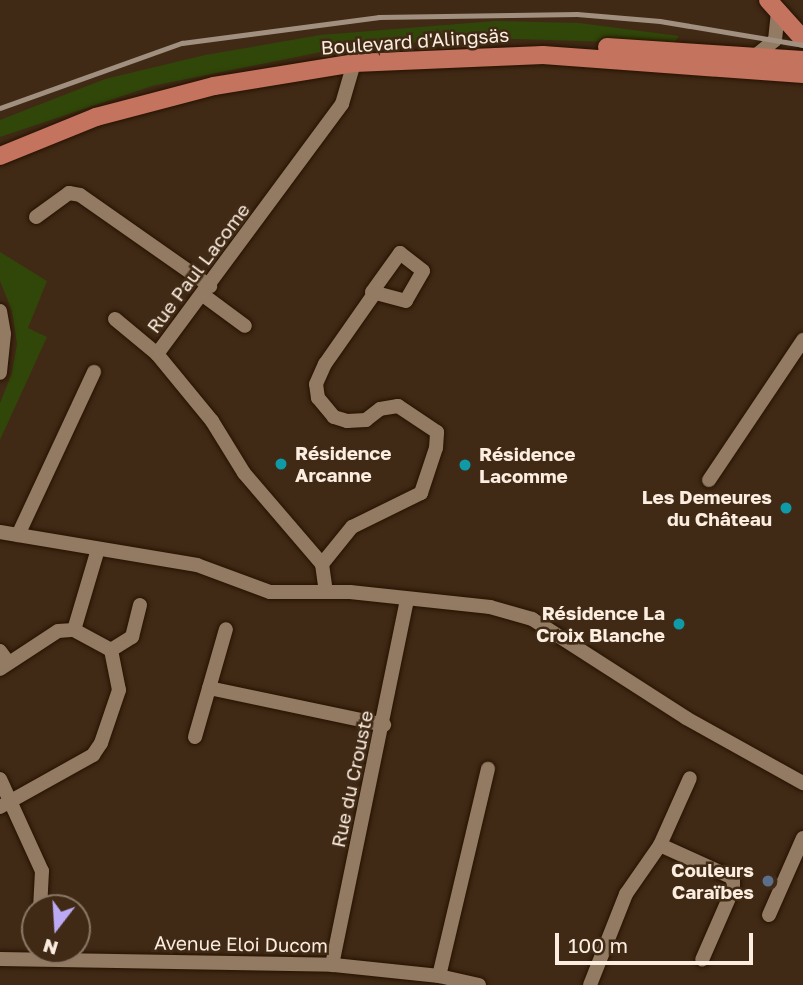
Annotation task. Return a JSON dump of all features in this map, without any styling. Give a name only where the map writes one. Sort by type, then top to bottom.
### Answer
[{"type":"main road","points":[[773,6],[803,39]]},
{"type":"main road","name":"Boulevard d'Alingsäs","points":[[0,144],[93,109],[206,78],[346,54],[546,43],[803,60]]},
{"type":"main road","name":"Boulevard d'Alingsäs","points":[[0,156],[96,117],[214,86],[354,62],[543,55],[803,74]]},
{"type":"street","points":[[754,57],[775,40],[773,6]]},
{"type":"street","name":"Rue Paul Lacome","points":[[321,564],[244,473],[212,421],[157,354],[342,104],[354,62]]},
{"type":"street","points":[[36,218],[69,193],[80,195],[206,290],[245,326]]},
{"type":"street","points":[[326,592],[321,564],[352,527],[421,493],[436,448],[437,432],[398,406],[380,409],[366,420],[347,421],[334,417],[318,398],[316,384],[325,364],[374,294]]},
{"type":"street","points":[[0,311],[4,334],[0,373]]},
{"type":"street","points":[[115,319],[157,354]]},
{"type":"street","points":[[709,480],[803,340]]},
{"type":"street","points":[[786,366],[803,368]]},
{"type":"street","points":[[18,535],[94,372]]},
{"type":"street","points":[[0,532],[197,565],[270,592],[326,592],[490,607],[532,619],[686,718],[803,783]]},
{"type":"street","points":[[74,630],[98,549]]},
{"type":"street","name":"Rue du Crouste","points":[[332,965],[384,724],[407,600]]},
{"type":"street","points":[[111,650],[132,637],[140,606]]},
{"type":"street","points":[[195,737],[226,629]]},
{"type":"street","points":[[3,661],[58,632],[74,630],[111,650]]},
{"type":"street","points":[[6,803],[93,755],[101,743],[119,690],[111,650]]},
{"type":"street","points":[[209,688],[384,724]]},
{"type":"street","points":[[439,976],[488,769]]},
{"type":"street","points":[[590,985],[626,894],[660,845],[690,778]]},
{"type":"street","points":[[0,779],[6,803],[42,871],[41,894]]},
{"type":"street","points":[[769,915],[803,838]]},
{"type":"street","points":[[660,845],[733,878],[733,889],[702,960]]},
{"type":"street","name":"Avenue Eloi Ducom","points":[[0,960],[21,957]]},
{"type":"street","name":"Avenue Eloi Ducom","points":[[91,957],[332,965],[439,976],[479,985]]},
{"type":"green space","points":[[495,21],[579,23],[679,36],[673,44],[480,38],[346,47],[152,86],[0,137],[0,120],[105,79],[205,55],[320,35]]},
{"type":"green space","points":[[0,252],[47,281],[28,328],[47,337],[0,440],[0,403],[12,373],[17,344],[12,311],[0,281]]},
{"type":"railway","points":[[0,108],[182,43],[379,17],[577,14],[660,21],[803,45]]},
{"type":"place","name":"Résidence Arcanne","points":[[281,464]]},
{"type":"place","name":"Résidence Lacomme","points":[[465,465]]},
{"type":"place","name":"Les Demeures du Château","points":[[786,508]]},
{"type":"place","name":"Résidence La Croix Blanche","points":[[679,624]]},
{"type":"place","name":"Couleurs Caraïbes","points":[[768,881]]}]
